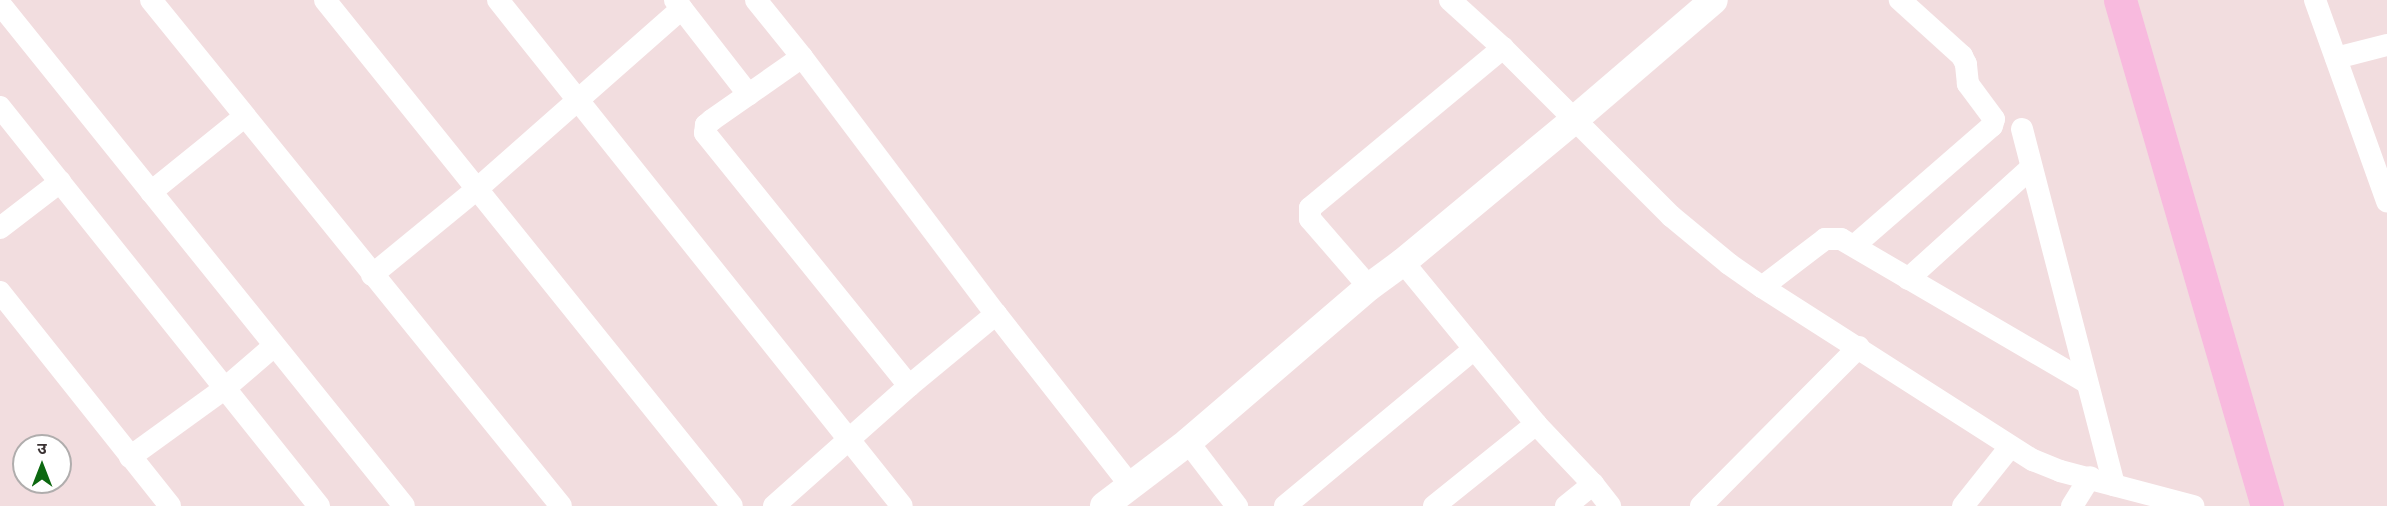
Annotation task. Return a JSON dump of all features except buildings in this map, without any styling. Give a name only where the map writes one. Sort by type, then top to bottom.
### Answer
[{"type":"main road","points":[[2120,0],[2267,506]]},
{"type":"street","points":[[151,0],[561,506]]},
{"type":"street","points":[[325,0],[732,506]]},
{"type":"street","points":[[498,0],[902,506]]},
{"type":"street","points":[[756,0],[1130,485]]},
{"type":"street","points":[[1450,0],[1503,48],[1671,216],[1729,264],[1762,287],[1859,347],[2032,460],[2060,471],[2090,477],[2193,506]]},
{"type":"street","points":[[1104,506],[1188,442],[1369,287],[1403,262],[1574,120],[1714,0]]},
{"type":"street","points":[[1855,245],[1992,126],[1994,119],[1968,84],[1966,64],[1962,56],[1900,0]]},
{"type":"street","points":[[2315,0],[2387,201]]},
{"type":"street","points":[[0,4],[404,506]]},
{"type":"street","points":[[372,274],[477,189],[578,99],[679,4],[749,95]]},
{"type":"street","points":[[2336,58],[2387,45]]},
{"type":"street","points":[[1369,287],[1310,219],[1310,208],[1503,48]]},
{"type":"street","points":[[802,57],[706,125],[705,133],[708,140],[909,386]]},
{"type":"street","points":[[0,107],[319,506]]},
{"type":"street","points":[[151,192],[244,117]]},
{"type":"street","points":[[2022,129],[2114,485]]},
{"type":"street","points":[[1908,279],[2031,168]]},
{"type":"street","points":[[0,228],[60,182]]},
{"type":"street","points":[[1762,287],[1826,239],[1840,239],[1855,245],[1908,279],[2087,382]]},
{"type":"street","points":[[1403,262],[1536,424],[1593,484],[1610,506]]},
{"type":"street","points":[[0,292],[170,506]]},
{"type":"street","points":[[774,506],[909,386],[996,314]]},
{"type":"street","points":[[130,457],[224,389],[274,346]]},
{"type":"street","points":[[1701,506],[1859,347]]},
{"type":"street","points":[[1285,506],[1474,349]]},
{"type":"street","points":[[1434,506],[1536,424]]},
{"type":"street","points":[[1188,442],[1237,506]]},
{"type":"street","points":[[1963,506],[2010,447]]},
{"type":"street","points":[[2072,506],[2090,477]]},
{"type":"street","points":[[1566,506],[1593,484]]}]
